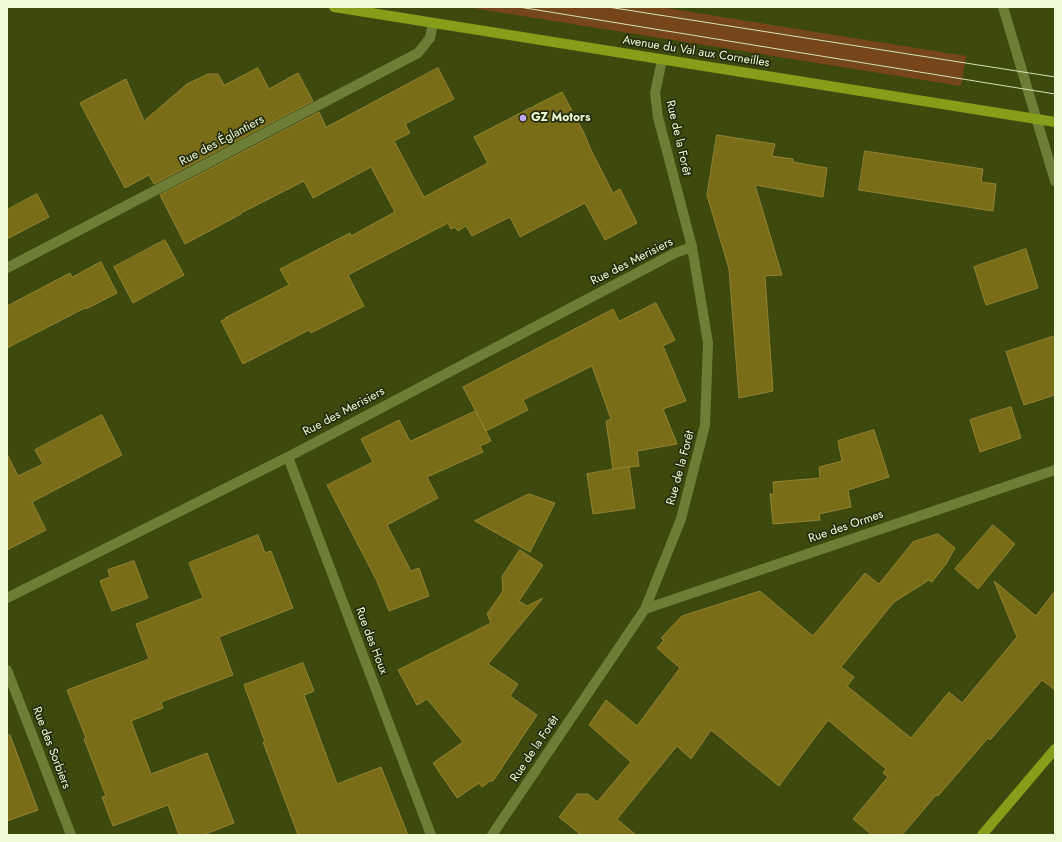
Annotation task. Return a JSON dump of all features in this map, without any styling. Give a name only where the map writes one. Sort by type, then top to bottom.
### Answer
[{"type":"street","name":"Avenue du Val aux Corneilles","points":[[334,7],[1055,122]]},
{"type":"street","points":[[1003,7],[1055,181]]},
{"type":"street","name":"Rue des Églantiers","points":[[7,268],[418,53],[430,38],[433,23]]},
{"type":"street","name":"Rue de la Forêt","points":[[492,835],[645,609],[681,519],[705,425],[708,343],[692,247],[658,117],[654,93],[662,60]]},
{"type":"street","name":"Rue des Merisiers","points":[[7,598],[288,457],[675,253],[692,247]]},
{"type":"street","name":"Rue des Houx","points":[[288,457],[431,835]]},
{"type":"street","name":"Rue des Ormes","points":[[645,609],[1055,470]]},
{"type":"street","name":"Rue des Sorbiers","points":[[7,670],[71,835]]},
{"type":"street","points":[[982,835],[1055,749]]},
{"type":"shaded area","points":[[466,7],[660,7],[966,56],[961,86]]},
{"type":"building","points":[[258,68],[269,89],[298,73],[313,101],[154,184],[149,175],[125,188],[80,103],[126,79],[144,121],[187,84],[208,74],[218,74],[224,85]]},
{"type":"building","points":[[438,68],[454,99],[405,124],[410,133],[394,141],[424,197],[488,163],[474,137],[532,107],[534,108],[534,106],[562,92],[613,193],[620,189],[637,223],[605,240],[585,203],[520,237],[510,217],[472,236],[466,226],[458,231],[455,227],[451,229],[448,223],[348,275],[364,306],[311,333],[309,330],[243,364],[221,321],[289,285],[280,269],[350,233],[351,236],[395,212],[371,167],[313,198],[304,181],[185,244],[160,195],[319,112],[326,127]]},
{"type":"building","points":[[717,135],[775,144],[772,156],[793,159],[793,162],[827,168],[823,197],[755,185],[782,275],[765,276],[773,391],[739,398],[729,269],[707,195]]},
{"type":"building","points":[[865,151],[983,169],[981,182],[996,184],[993,211],[859,190]]},
{"type":"building","points":[[37,194],[49,217],[7,239],[7,210]]},
{"type":"building","points":[[165,240],[184,275],[133,303],[114,267]]},
{"type":"building","points":[[1026,249],[1038,288],[986,305],[974,267]]},
{"type":"building","points":[[101,262],[117,293],[7,348],[7,306],[70,273],[72,277]]},
{"type":"building","points":[[656,303],[675,340],[663,346],[686,401],[663,409],[677,444],[637,451],[639,466],[613,469],[606,421],[611,419],[592,366],[523,400],[528,410],[486,431],[463,387],[613,309],[619,321]]},
{"type":"building","points":[[1055,336],[1055,395],[1024,405],[1006,352]]},
{"type":"building","points":[[1011,407],[1021,438],[980,452],[970,420]]},
{"type":"building","points":[[476,411],[491,441],[480,446],[483,452],[427,477],[438,498],[387,525],[411,571],[419,568],[429,596],[389,611],[377,581],[327,485],[373,462],[361,439],[399,420],[410,441]]},
{"type":"building","points":[[102,415],[122,455],[32,502],[46,530],[7,550],[7,454],[18,476],[43,464],[35,450]]},
{"type":"building","points":[[874,430],[889,477],[848,490],[851,507],[819,514],[820,520],[773,524],[770,494],[774,494],[773,482],[820,478],[819,467],[842,461],[838,441]]},
{"type":"building","points":[[629,467],[635,508],[593,514],[587,474]]},
{"type":"building","points":[[529,494],[555,503],[530,552],[475,521]]},
{"type":"building","points":[[993,525],[1015,544],[978,589],[955,569]]},
{"type":"building","points":[[938,534],[955,548],[946,564],[932,582],[929,580],[894,602],[841,667],[854,677],[847,686],[911,738],[949,692],[962,703],[1017,637],[994,581],[1036,616],[1055,591],[1055,690],[1042,680],[990,740],[988,738],[902,835],[872,835],[853,819],[888,777],[883,773],[886,769],[828,720],[779,786],[711,730],[691,759],[677,746],[617,819],[636,835],[581,835],[559,817],[577,794],[588,794],[597,802],[631,762],[589,725],[606,700],[637,726],[680,668],[657,648],[664,640],[661,638],[682,616],[760,591],[813,636],[865,573],[879,584],[913,542]]},
{"type":"building","points":[[258,535],[265,553],[271,551],[293,608],[219,637],[233,675],[161,702],[163,708],[131,721],[151,774],[207,753],[234,823],[203,835],[179,835],[168,805],[113,826],[102,797],[106,796],[84,739],[86,738],[67,690],[149,659],[136,624],[203,598],[189,563]]},
{"type":"building","points":[[520,550],[543,565],[519,601],[527,606],[543,598],[488,664],[518,684],[510,696],[537,715],[493,781],[490,781],[482,787],[479,783],[457,798],[433,763],[463,742],[427,699],[417,705],[398,670],[491,623],[487,614],[503,591],[502,577]]},
{"type":"building","points":[[134,561],[148,598],[112,611],[100,581],[110,577],[108,570]]},
{"type":"building","points":[[303,663],[314,691],[304,695],[337,784],[381,767],[408,835],[298,835],[263,742],[265,742],[244,685]]},
{"type":"building","points":[[10,735],[38,810],[7,821],[7,736]]},
{"type":"tram line","points":[[519,7],[1055,94]]},
{"type":"tram line","points":[[608,7],[1055,77]]},
{"type":"place","name":"GZ Motors","points":[[523,118]]}]
